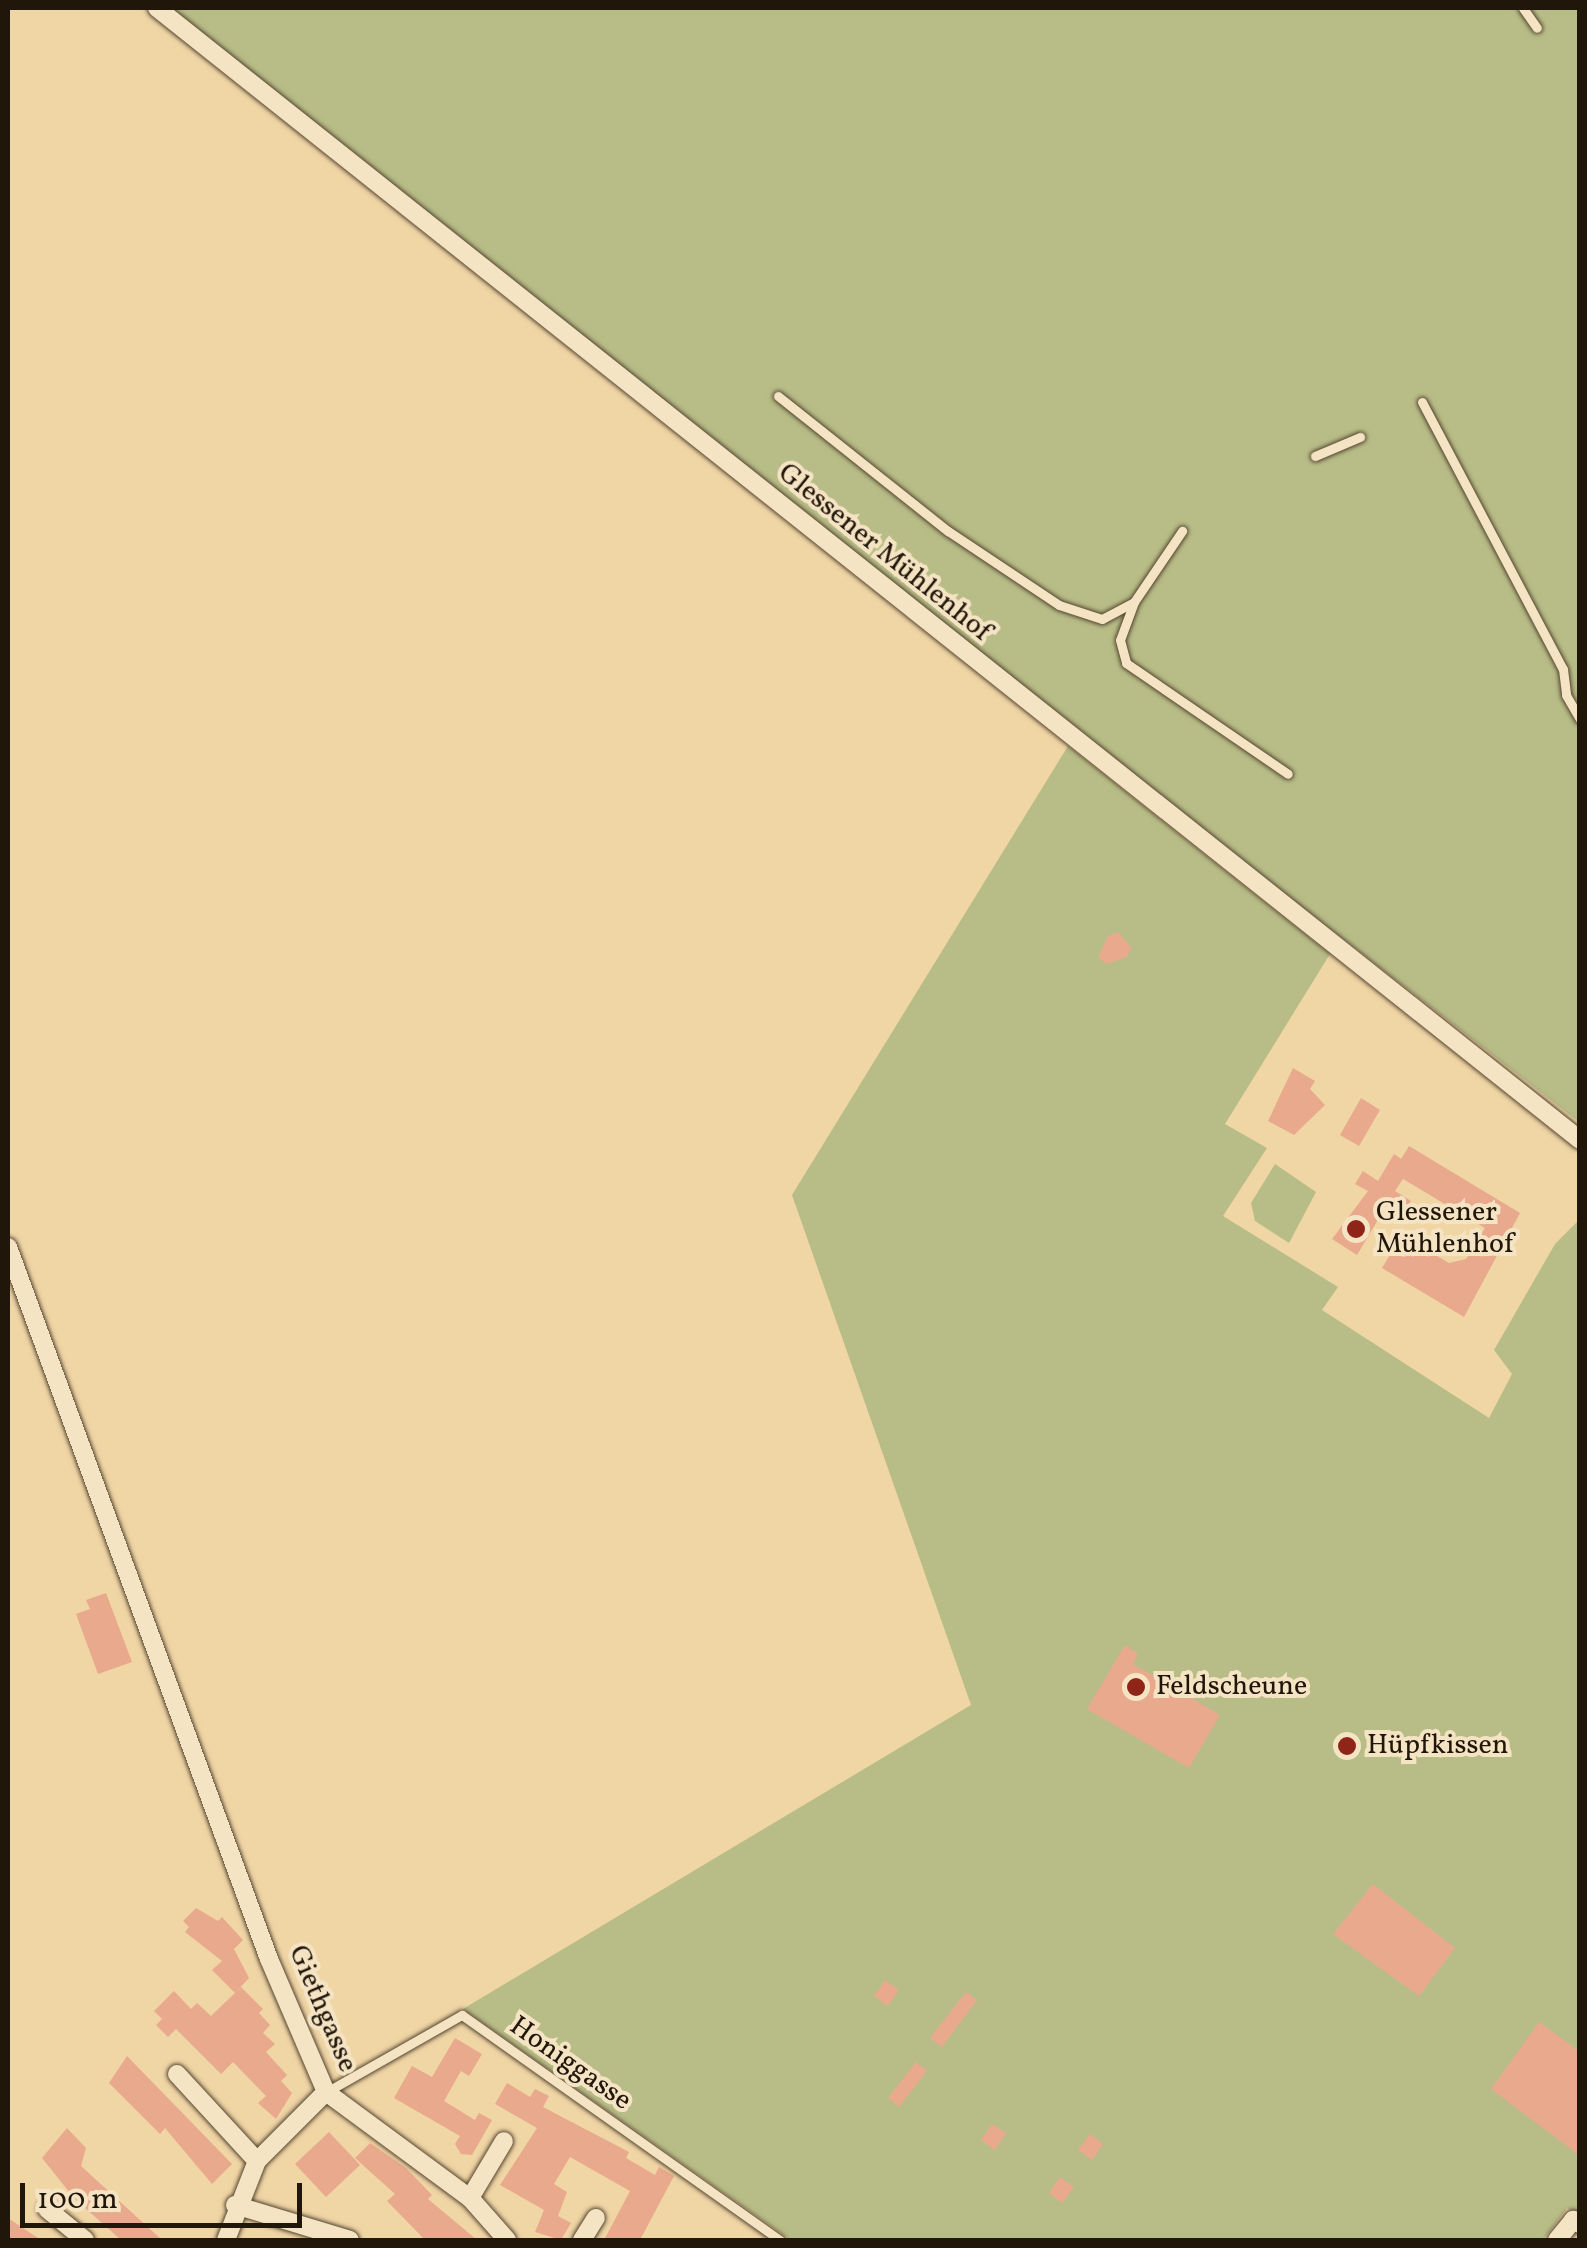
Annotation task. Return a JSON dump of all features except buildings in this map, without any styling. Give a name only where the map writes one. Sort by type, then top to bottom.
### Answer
[{"type":"street","name":"Glessener Mühlenhof","points":[[157,8],[1580,1140]]},
{"type":"street","name":"Giethgasse","points":[[8,1247],[246,1894],[326,2092],[470,2198],[507,2240]]},
{"type":"street","points":[[177,2074],[256,2161]]},
{"type":"street","points":[[226,2240],[236,2204],[256,2161],[326,2092]]},
{"type":"street","points":[[470,2198],[504,2141]]},
{"type":"street","points":[[236,2204],[350,2240]]},
{"type":"street","points":[[47,2209],[85,2240]]},
{"type":"street","points":[[582,2240],[596,2218]]},
{"type":"street","points":[[1558,2240],[1574,2220],[1580,2224]]},
{"type":"lane","points":[[1523,8],[1538,28]]},
{"type":"lane","points":[[778,396],[948,531],[1059,605],[1102,619],[1134,602]]},
{"type":"lane","points":[[1422,402],[1563,669],[1566,695],[1580,719]]},
{"type":"lane","points":[[1315,456],[1360,437]]},
{"type":"lane","points":[[1182,530],[1134,602],[1120,640],[1126,663],[1288,774]]},
{"type":"lane","name":"Honiggasse","points":[[326,2092],[462,2016],[780,2240]]},
{"type":"green space","points":[[164,8],[1579,8],[1579,1122],[1077,732]]},
{"type":"green space","points":[[1068,746],[1330,954],[1225,1124],[1267,1148],[1223,1216],[1338,1287],[1322,1310],[1489,1418],[1512,1374],[1494,1350],[1555,1244],[1579,1220],[1579,2217],[1567,2208],[1543,2240],[791,2240],[463,2009],[971,1705],[792,1195]]},
{"type":"green space","points":[[1275,1164],[1316,1192],[1289,1243],[1255,1221],[1251,1203]]},
{"type":"place","name":"Glessener Mühlenhof","points":[[1356,1229]]},
{"type":"place","name":"Feldscheune","points":[[1136,1687]]},
{"type":"place","name":"Hüpfkissen","points":[[1347,1746]]}]
